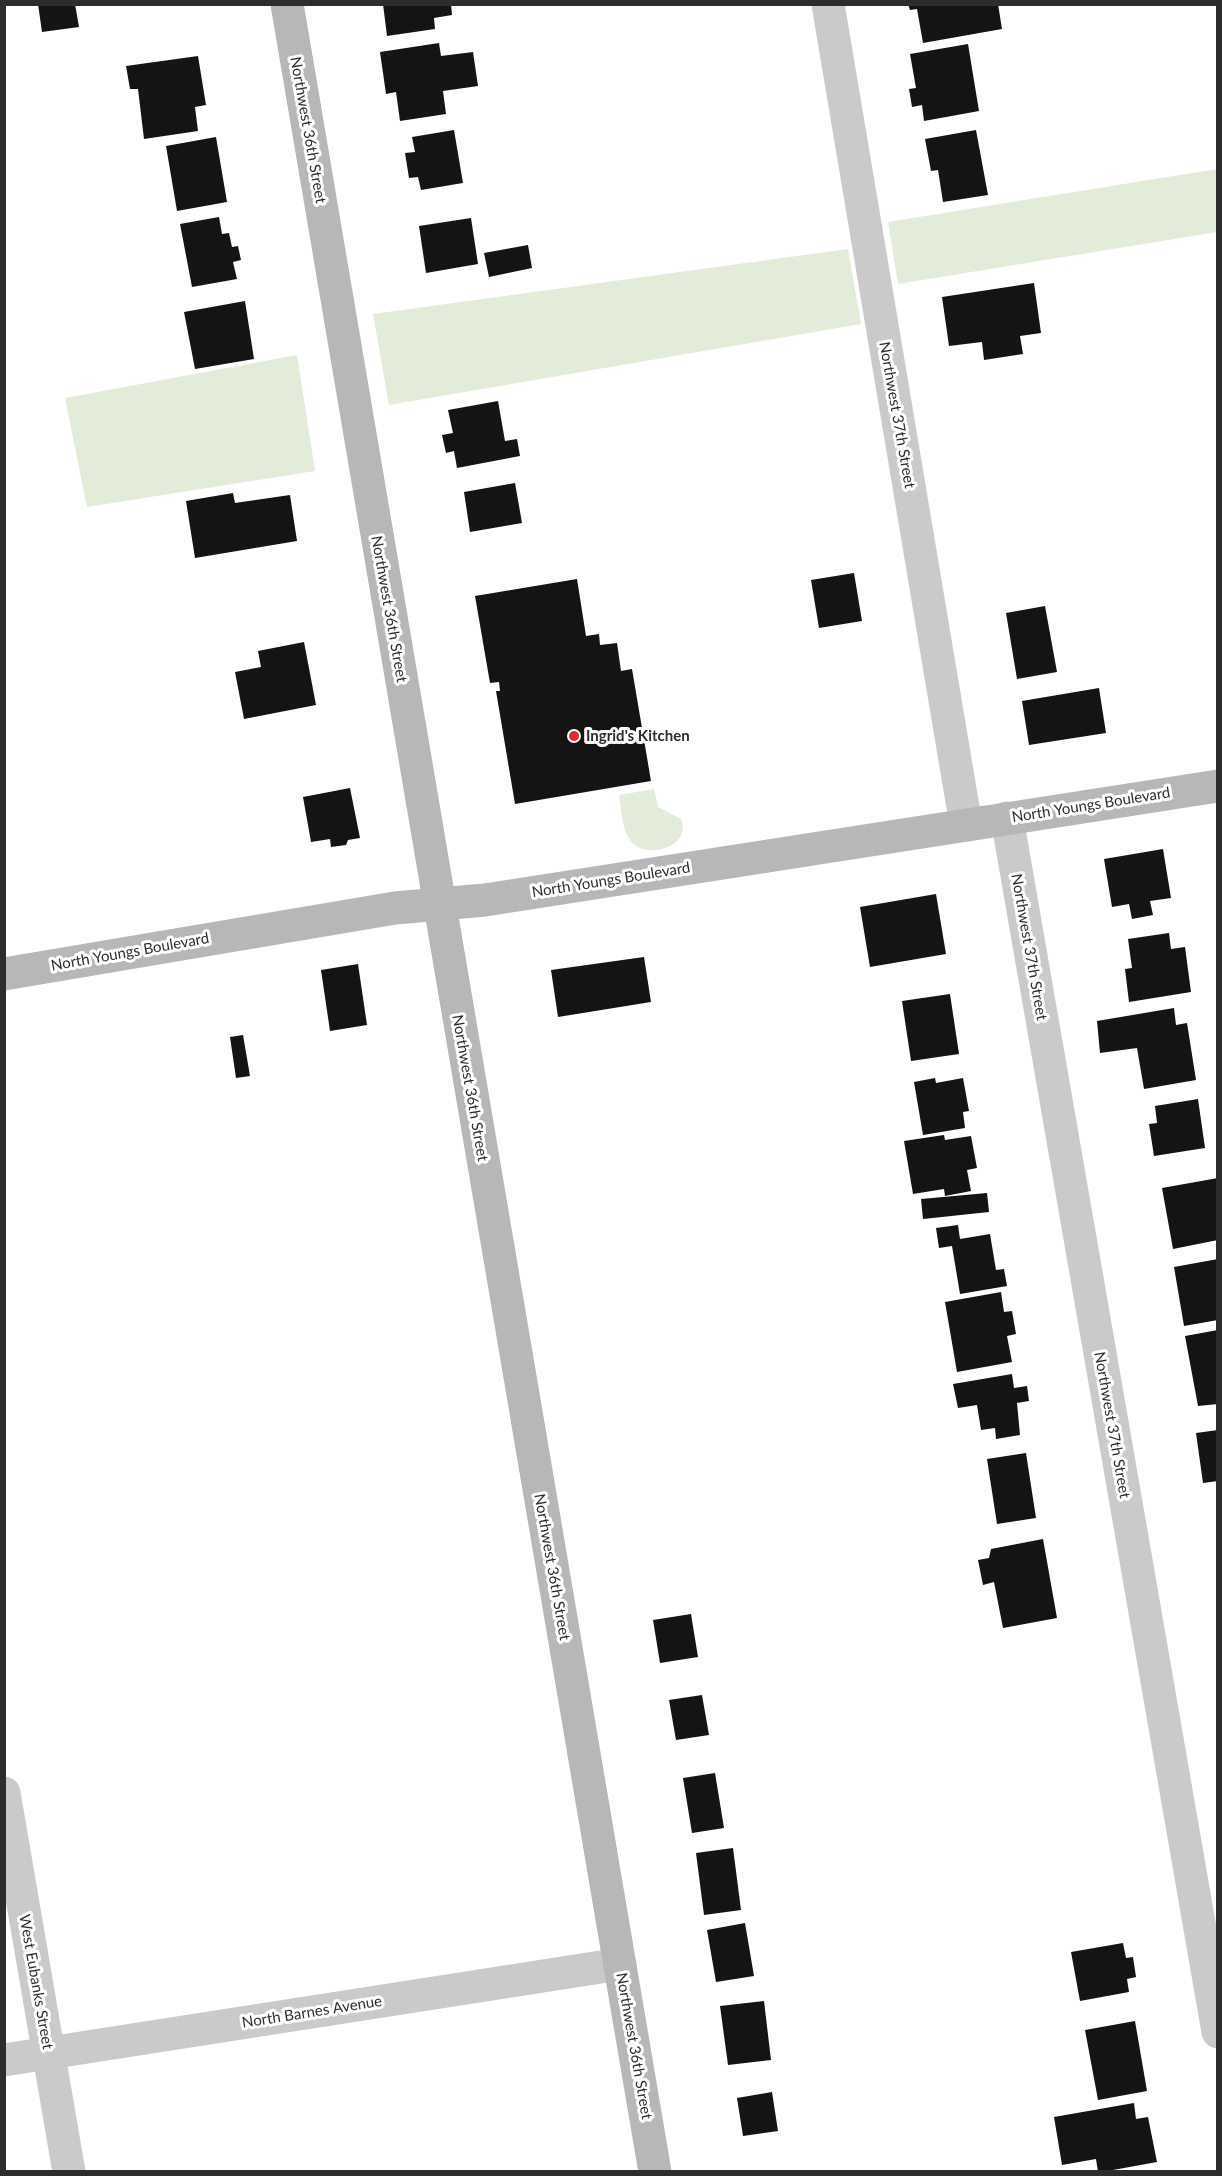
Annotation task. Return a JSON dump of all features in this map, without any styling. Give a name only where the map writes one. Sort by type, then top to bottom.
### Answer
[{"type":"street","name":"Northwest 36th Street","points":[[287,4],[655,2172]]},
{"type":"street","name":"Northwest 37th Street","points":[[828,4],[966,825]]},
{"type":"street","name":"North Youngs Boulevard","points":[[4,974],[376,910],[492,898],[1218,786]]},
{"type":"street","name":"Northwest 37th Street","points":[[1007,818],[1218,2032]]},
{"type":"street","name":"West Eubanks Street","points":[[4,1793],[69,2172]]},
{"type":"street","name":"North Barnes Avenue","points":[[4,2060],[620,1964]]},
{"type":"green space","points":[[1217,169],[1217,232],[898,284],[888,222]]},
{"type":"green space","points":[[848,249],[861,324],[389,405],[373,314]]},
{"type":"green space","points":[[297,355],[315,471],[87,507],[65,398]]},
{"type":"green space","points":[[654,789],[658,807],[681,819],[683,829],[673,844],[664,849],[653,850],[634,845],[628,837],[619,795]]},
{"type":"building","points":[[38,4],[75,4],[79,27],[42,32]]},
{"type":"building","points":[[383,4],[451,4],[452,15],[434,18],[435,29],[387,36]]},
{"type":"building","points":[[908,4],[998,4],[1002,29],[923,43],[917,9],[910,10]]},
{"type":"building","points":[[439,43],[441,56],[473,52],[478,86],[443,91],[446,114],[400,121],[396,92],[386,94],[380,52]]},
{"type":"building","points":[[968,44],[979,111],[924,121],[922,105],[912,107],[909,89],[916,88],[910,54]]},
{"type":"building","points":[[198,56],[206,105],[195,107],[198,131],[144,139],[138,89],[130,89],[126,66]]},
{"type":"building","points":[[454,130],[463,183],[421,190],[418,177],[409,178],[405,153],[415,152],[412,137]]},
{"type":"building","points":[[976,130],[988,195],[943,202],[938,170],[931,171],[925,139]]},
{"type":"building","points":[[216,137],[227,202],[177,211],[166,146]]},
{"type":"building","points":[[219,217],[222,234],[229,233],[232,247],[238,246],[241,260],[233,262],[237,279],[192,287],[180,224]]},
{"type":"building","points":[[471,218],[478,264],[426,273],[419,226]]},
{"type":"building","points":[[528,245],[532,268],[489,277],[484,253]]},
{"type":"building","points":[[1034,283],[1041,333],[1020,336],[1023,354],[984,360],[982,342],[949,346],[942,297]]},
{"type":"building","points":[[245,301],[254,359],[195,369],[184,312]]},
{"type":"building","points":[[498,401],[505,441],[517,439],[520,456],[457,468],[454,451],[446,453],[442,435],[453,433],[448,410]]},
{"type":"building","points":[[515,483],[522,523],[470,532],[464,492]]},
{"type":"building","points":[[233,493],[235,503],[290,495],[297,541],[195,558],[186,501]]},
{"type":"building","points":[[854,573],[862,621],[819,628],[811,580]]},
{"type":"building","name":"Ingrid's Kitchen","points":[[577,579],[586,636],[599,634],[600,645],[617,643],[621,671],[632,669],[651,781],[515,804],[496,691],[500,691],[499,682],[490,683],[475,596]]},
{"type":"building","points":[[1045,606],[1057,672],[1017,679],[1006,613]]},
{"type":"building","points":[[304,642],[316,705],[244,719],[235,672],[261,667],[258,651]]},
{"type":"building","points":[[1099,688],[1106,733],[1029,745],[1022,701]]},
{"type":"building","points":[[350,788],[360,838],[348,840],[346,845],[331,847],[330,839],[311,842],[303,797]]},
{"type":"building","points":[[1163,849],[1171,898],[1150,901],[1153,915],[1132,919],[1129,904],[1112,907],[1104,859]]},
{"type":"building","points":[[936,894],[946,954],[870,967],[860,907]]},
{"type":"building","points":[[1169,933],[1171,949],[1185,947],[1191,992],[1129,1002],[1125,969],[1132,968],[1128,939]]},
{"type":"building","points":[[644,957],[651,1002],[558,1017],[551,970]]},
{"type":"building","points":[[358,964],[367,1025],[330,1031],[321,970]]},
{"type":"building","points":[[950,994],[959,1054],[911,1061],[902,1001]]},
{"type":"building","points":[[1174,1008],[1176,1025],[1187,1023],[1196,1080],[1144,1089],[1137,1048],[1100,1053],[1097,1021]]},
{"type":"building","points":[[243,1035],[250,1076],[236,1078],[230,1037]]},
{"type":"building","points":[[935,1078],[936,1083],[963,1078],[969,1111],[963,1112],[965,1128],[923,1135],[914,1082]]},
{"type":"building","points":[[1198,1099],[1205,1148],[1154,1156],[1149,1124],[1157,1123],[1155,1106]]},
{"type":"building","points":[[944,1135],[945,1140],[971,1136],[977,1168],[967,1170],[971,1191],[945,1196],[944,1189],[913,1194],[904,1141]]},
{"type":"building","points":[[1218,1178],[1218,1240],[1173,1249],[1162,1188]]},
{"type":"building","points":[[987,1193],[989,1212],[923,1219],[921,1199]]},
{"type":"building","points":[[958,1225],[960,1239],[990,1234],[996,1270],[1004,1269],[1007,1286],[960,1294],[952,1246],[939,1248],[936,1228]]},
{"type":"building","points":[[1218,1259],[1218,1320],[1184,1326],[1174,1267]]},
{"type":"building","points":[[1001,1292],[1004,1312],[1012,1311],[1016,1334],[1007,1336],[1012,1362],[957,1372],[945,1302]]},
{"type":"building","points":[[1218,1330],[1218,1404],[1198,1406],[1185,1336]]},
{"type":"building","points":[[1012,1374],[1014,1388],[1027,1386],[1029,1401],[1017,1403],[1020,1435],[996,1439],[995,1428],[981,1430],[977,1405],[958,1408],[953,1384]]},
{"type":"building","points":[[1218,1430],[1218,1481],[1203,1483],[1196,1433]]},
{"type":"building","points":[[1026,1453],[1036,1518],[997,1524],[987,1459]]},
{"type":"building","points":[[1043,1539],[1057,1618],[1003,1628],[994,1582],[983,1585],[978,1560],[989,1558],[991,1549]]},
{"type":"building","points":[[691,1614],[698,1657],[660,1663],[653,1620]]},
{"type":"building","points":[[702,1695],[709,1735],[676,1740],[669,1700]]},
{"type":"building","points":[[715,1773],[724,1828],[692,1833],[683,1778]]},
{"type":"building","points":[[733,1848],[741,1910],[704,1915],[696,1853]]},
{"type":"building","points":[[745,1923],[754,1976],[716,1982],[707,1930]]},
{"type":"building","points":[[1123,1943],[1126,1958],[1133,1957],[1136,1977],[1127,1979],[1129,1992],[1080,2001],[1071,1952]]},
{"type":"building","points":[[764,2001],[771,2060],[728,2065],[720,2006]]},
{"type":"building","points":[[1135,2021],[1147,2091],[1098,2100],[1085,2030]]},
{"type":"building","points":[[772,2092],[778,2131],[743,2136],[737,2098]]},
{"type":"building","points":[[1134,2103],[1136,2119],[1148,2117],[1157,2162],[1102,2172],[1098,2172],[1096,2159],[1062,2165],[1054,2117]]},
{"type":"place","name":"Ingrid's Kitchen","points":[[574,736]]}]
